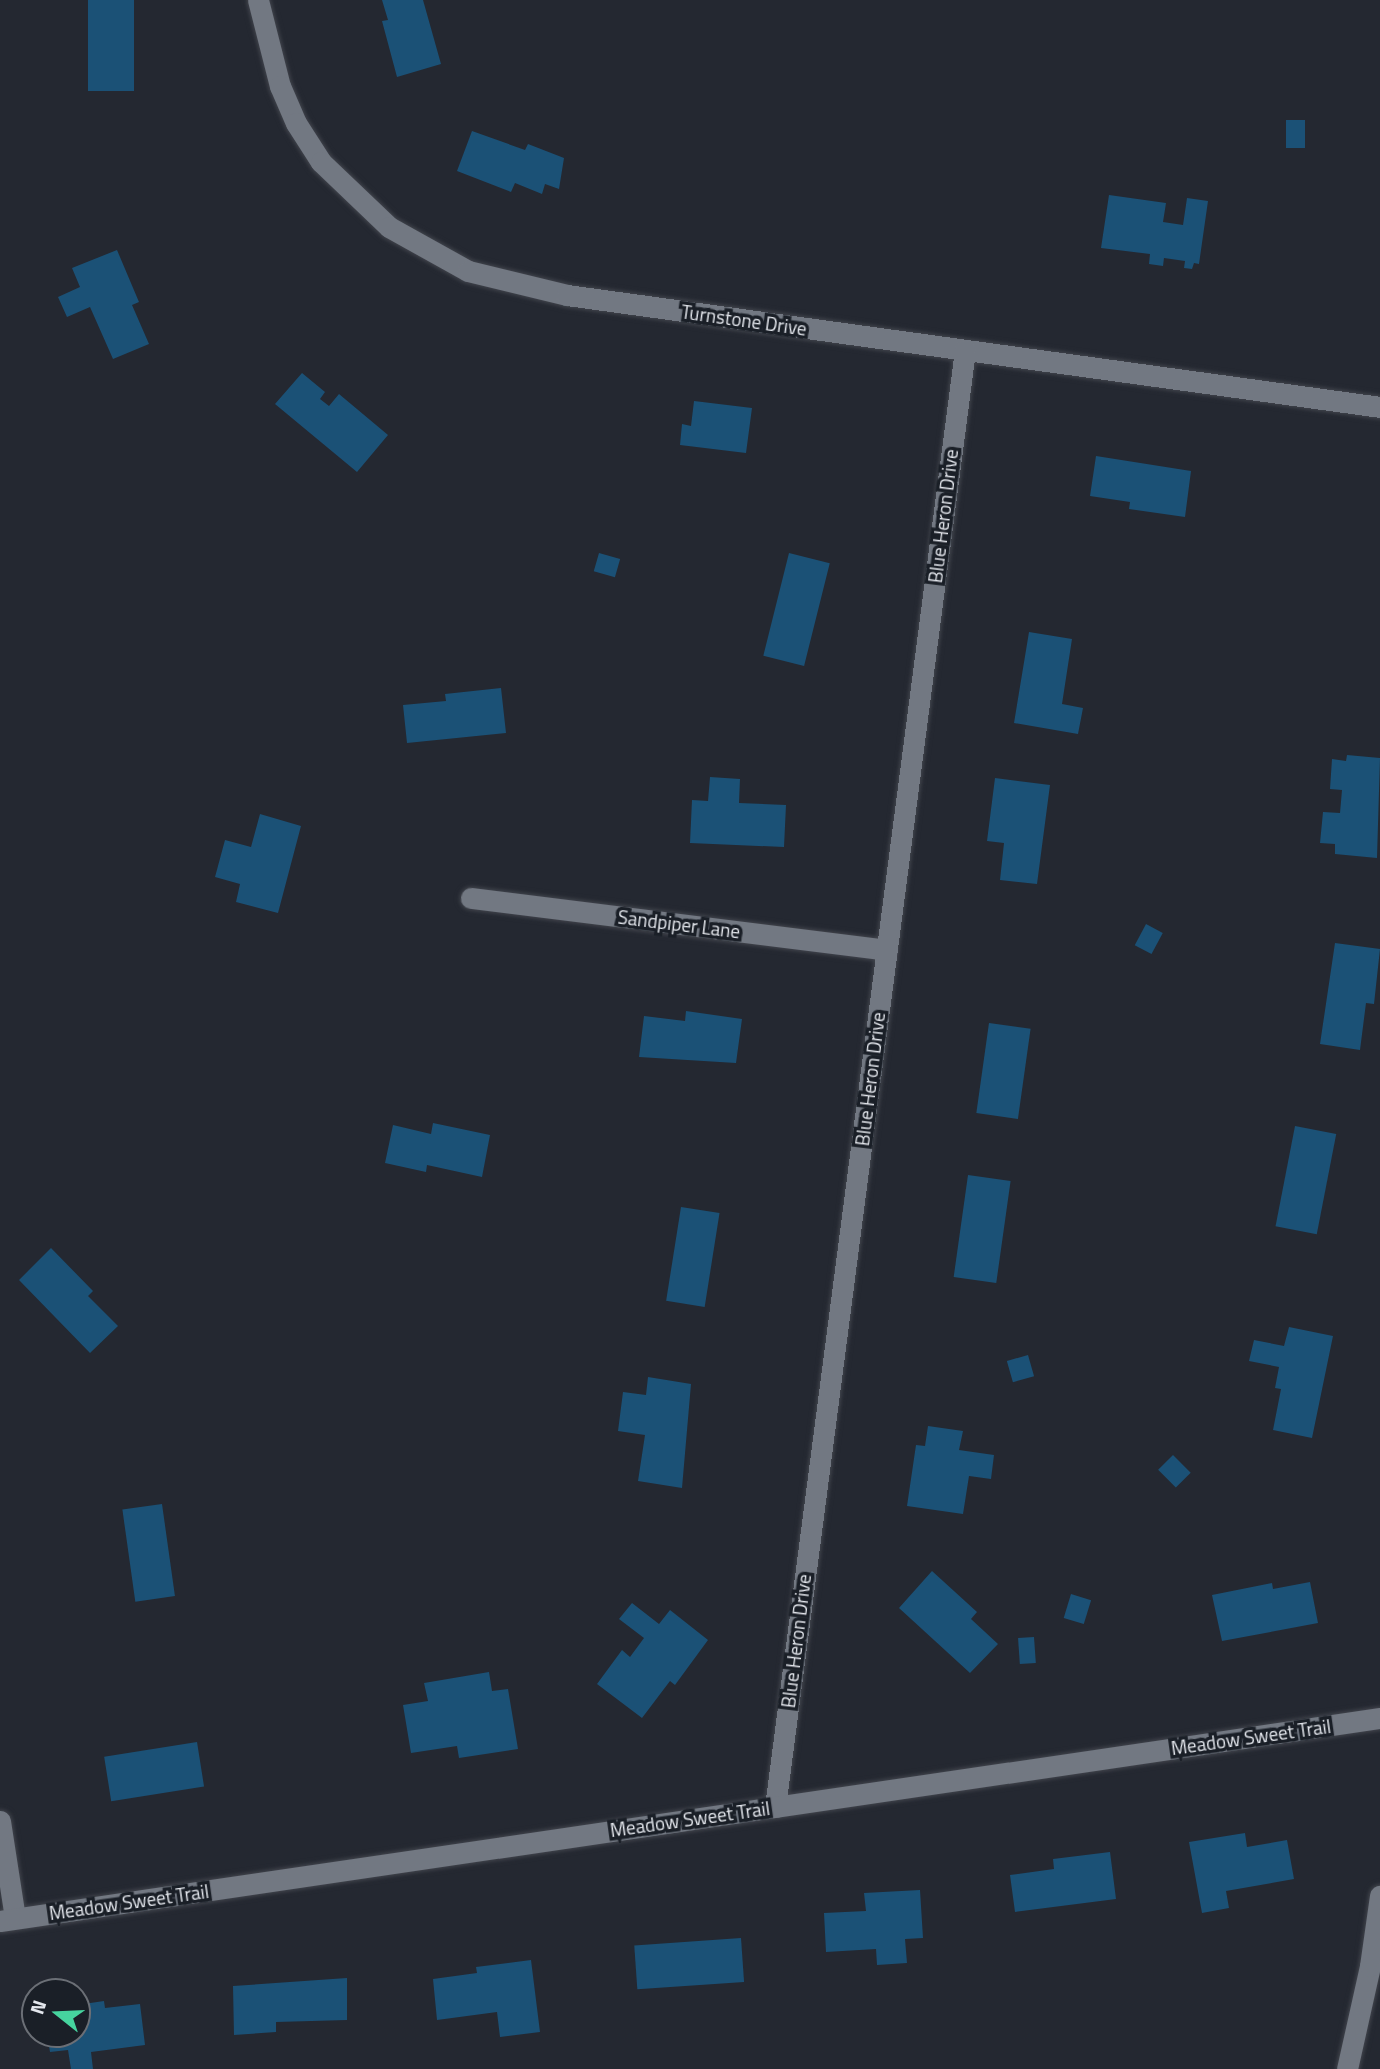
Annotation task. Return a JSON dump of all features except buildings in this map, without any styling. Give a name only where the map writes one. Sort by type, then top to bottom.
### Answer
[{"type":"street","name":"Turnstone Drive","points":[[258,0],[280,86],[296,124],[321,162],[353,197],[423,249],[468,271],[567,295],[1380,407]]},
{"type":"street","name":"Blue Heron Drive","points":[[775,1807],[965,350]]},
{"type":"street","name":"Sandpiper Lane","points":[[471,898],[887,950]]},
{"type":"street","name":"Meadow Sweet Trail","points":[[7,1919],[1380,1718]]},
{"type":"street","points":[[0,1821],[7,1919]]},
{"type":"street","points":[[1347,2069],[1368,1979],[1380,1896]]}]
